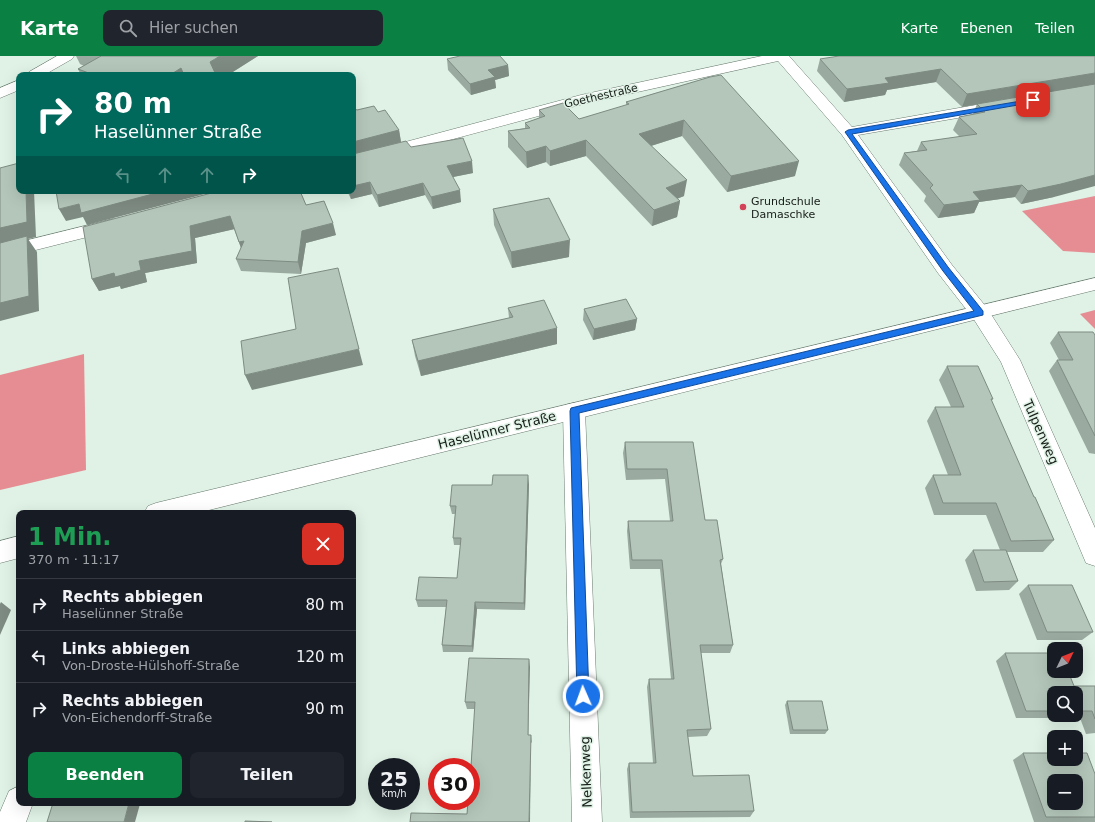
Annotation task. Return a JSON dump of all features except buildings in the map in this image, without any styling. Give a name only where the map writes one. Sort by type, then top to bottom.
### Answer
[{"type":"street","points":[[39,72],[67,56]]},
{"type":"street","name":"Tulpenweg","points":[[781,56],[848,132],[945,269],[980,313],[1010,360],[1095,555]]},
{"type":"street","name":"Goethestraße","points":[[356,160],[581,100],[781,56]]},
{"type":"street","points":[[0,94],[16,86]]},
{"type":"street","points":[[848,132],[1018,103]]},
{"type":"street","points":[[0,253],[128,222]]},
{"type":"street","name":"Haselünner Straße","points":[[168,510],[1095,284]]},
{"type":"street","name":"Nelkenweg","points":[[574,411],[587,822]]},
{"type":"street","points":[[0,552],[16,548]]},
{"type":"street","points":[[11,822],[17,806]]},
{"type":"shaded area","points":[[1095,196],[1095,253],[1063,251],[1022,211]]},
{"type":"shaded area","points":[[1095,310],[1095,329],[1080,314]]},
{"type":"shaded area","points":[[84,354],[86,470],[0,490],[0,375]]},
{"type":"place","name":"Grundschule Damaschke","points":[[743,207]]},
{"type":"route","points":[[583,696],[574,411],[980,313],[945,269],[848,132],[1033,100]]}]
